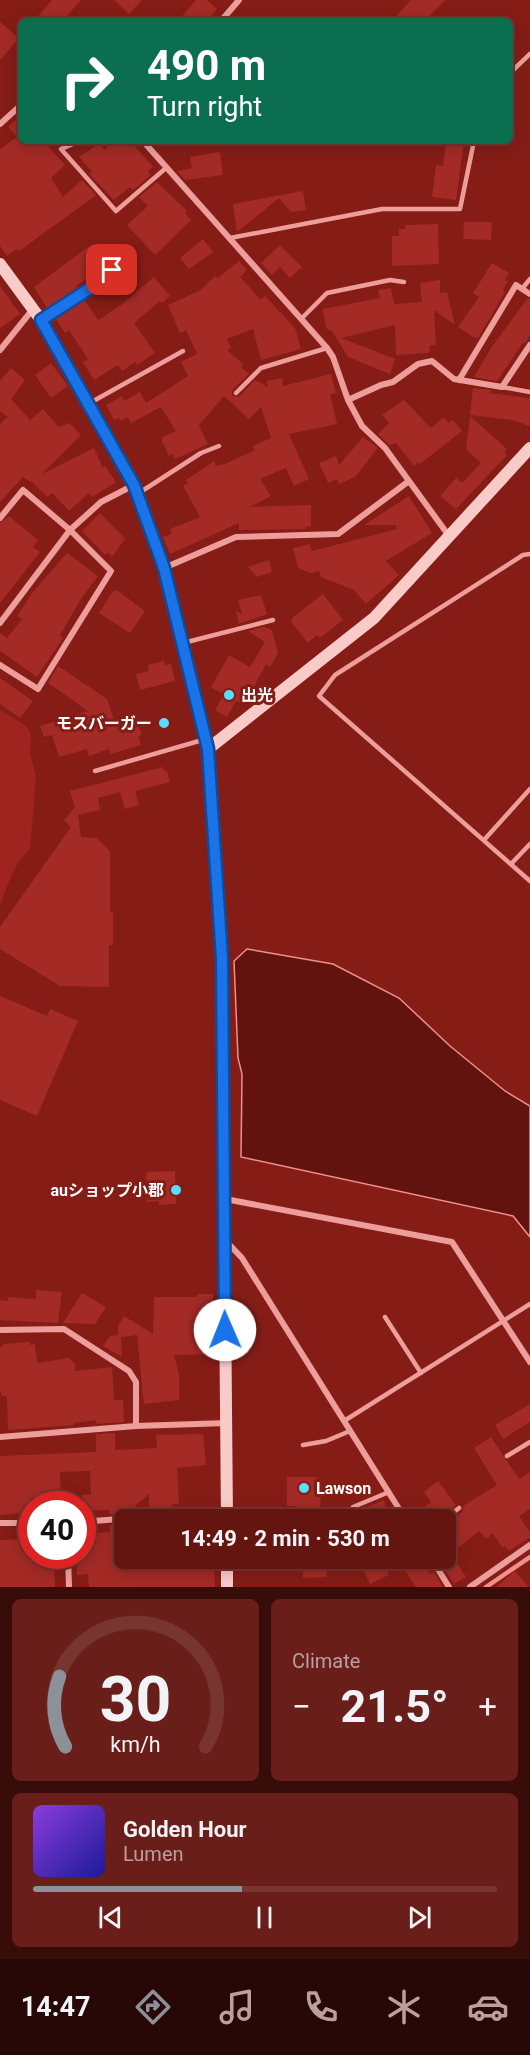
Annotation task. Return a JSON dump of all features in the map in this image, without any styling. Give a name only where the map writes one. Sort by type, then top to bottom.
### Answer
[{"type":"street","points":[[224,18],[239,0]]},
{"type":"street","points":[[0,124],[18,108]]},
{"type":"street","points":[[146,144],[327,348],[333,357],[348,400],[362,426],[385,448],[449,536]]},
{"type":"street","points":[[0,264],[41,320],[135,490],[164,568],[207,744],[222,958],[224,1199],[222,1238],[227,1509]]},
{"type":"street","points":[[459,380],[516,285],[530,294]]},
{"type":"street","points":[[0,350],[33,309]]},
{"type":"street","points":[[348,400],[393,382],[418,364],[432,361],[454,379],[502,387],[530,345]]},
{"type":"street","points":[[207,744],[374,618],[530,448]]},
{"type":"street","points":[[164,568],[236,537],[338,534],[409,481]]},
{"type":"street","points":[[0,518],[23,490],[70,530],[111,571],[38,689],[0,665]]},
{"type":"street","points":[[0,622],[70,530],[101,502],[135,490]]},
{"type":"street","points":[[224,1199],[452,1242],[530,1362]]},
{"type":"street","points":[[222,1238],[242,1258],[399,1509]]},
{"type":"street","points":[[0,1330],[64,1329],[129,1371],[136,1382],[136,1426]]},
{"type":"street","points":[[0,1437],[136,1426],[227,1423]]},
{"type":"street","points":[[96,1521],[114,1520]]},
{"type":"street","points":[[0,1523],[18,1523]]},
{"type":"street","points":[[470,1587],[530,1545]]},
{"type":"street","points":[[68,1569],[69,1587]]},
{"type":"street","points":[[227,1569],[228,1587]]},
{"type":"street","points":[[438,1569],[449,1587]]},
{"type":"lane","points":[[513,70],[530,54]]},
{"type":"lane","points":[[73,144],[61,149],[116,211],[166,168]]},
{"type":"lane","points":[[230,238],[382,209],[460,209],[473,144]]},
{"type":"lane","points":[[41,320],[103,280],[121,260]]},
{"type":"lane","points":[[522,289],[530,279]]},
{"type":"lane","points":[[302,318],[327,293],[390,280],[404,282]]},
{"type":"lane","points":[[236,393],[261,368],[327,348]]},
{"type":"lane","points":[[88,404],[183,351]]},
{"type":"lane","points":[[502,387],[530,392]]},
{"type":"lane","points":[[135,490],[201,453],[219,446]]},
{"type":"lane","points":[[530,554],[523,555],[474,585],[335,675],[319,696],[530,881]]},
{"type":"lane","points":[[183,643],[273,620]]},
{"type":"lane","points":[[95,771],[207,744]]},
{"type":"lane","points":[[484,840],[530,789]]},
{"type":"lane","points":[[511,864],[530,844]]},
{"type":"lane","points":[[344,1421],[530,1304]]},
{"type":"lane","points":[[385,1317],[421,1373]]},
{"type":"lane","points":[[303,1444],[326,1441],[350,1431]]},
{"type":"lane","points":[[507,1456],[530,1442]]},
{"type":"lane","points":[[353,1507],[389,1492]]},
{"type":"shaded area","points":[[0,710],[25,725],[31,733],[30,753],[36,777],[30,849],[15,868],[0,905]]},
{"type":"shaded area","points":[[247,949],[333,964],[399,998],[450,1046],[505,1091],[530,1106],[530,1237],[513,1216],[241,1157],[242,1074],[238,1058],[234,961]]},
{"type":"building","points":[[52,0],[81,0],[65,18],[37,18]]},
{"type":"building","points":[[114,0],[142,0],[129,14]]},
{"type":"building","points":[[196,0],[207,0],[217,9],[210,18],[181,18]]},
{"type":"building","points":[[411,0],[445,0],[428,18],[400,18],[397,15]]},
{"type":"building","points":[[0,22],[18,39],[0,60]]},
{"type":"building","points":[[16,120],[18,144],[46,144],[65,165],[51,178],[63,197],[82,180],[96,195],[18,252],[17,249],[7,256],[0,246],[0,149],[17,137],[8,127]]},
{"type":"building","points":[[99,144],[104,150],[111,144],[133,144],[153,167],[148,171],[151,175],[133,190],[130,187],[114,200],[89,174],[92,171],[79,157]]},
{"type":"building","points":[[446,144],[464,144],[456,200],[432,197],[436,165],[443,166]]},
{"type":"building","points":[[220,152],[223,175],[185,180],[177,171],[192,168],[190,157]]},
{"type":"building","points":[[157,182],[187,211],[185,213],[191,220],[155,255],[127,225],[148,206],[139,197]]},
{"type":"building","points":[[303,191],[306,210],[291,212],[279,198],[237,232],[233,204]]},
{"type":"building","points":[[464,222],[492,222],[491,240],[463,239]]},
{"type":"building","points":[[438,224],[439,264],[392,266],[392,236],[399,236],[399,229],[405,229],[405,225]]},
{"type":"building","points":[[203,239],[213,252],[189,269],[180,258]]},
{"type":"building","points":[[99,243],[112,262],[76,286],[78,290],[47,308],[34,287],[92,244],[94,247]]},
{"type":"building","points":[[280,245],[302,267],[290,278],[280,267],[272,275],[261,263]]},
{"type":"building","points":[[239,261],[247,270],[240,277],[261,300],[265,296],[295,328],[301,349],[261,360],[253,329],[227,339],[231,348],[227,350],[244,365],[240,366],[249,374],[232,390],[232,396],[239,397],[255,380],[268,387],[267,381],[282,378],[283,386],[331,374],[336,393],[330,394],[337,424],[289,434],[309,479],[294,486],[286,468],[260,479],[271,496],[250,507],[311,505],[311,526],[305,527],[306,529],[239,530],[239,523],[170,554],[163,537],[172,534],[170,529],[200,517],[183,486],[188,483],[186,480],[214,461],[216,466],[225,464],[255,450],[253,446],[271,438],[261,407],[249,419],[224,396],[199,425],[208,444],[175,459],[173,454],[169,456],[162,437],[176,431],[161,407],[131,423],[128,417],[121,421],[119,418],[114,420],[106,405],[122,396],[124,401],[140,392],[146,403],[188,376],[181,362],[197,354],[186,330],[180,333],[168,305],[201,290],[215,276],[218,278]]},
{"type":"building","points":[[492,263],[509,273],[505,280],[508,281],[503,290],[505,292],[478,338],[473,337],[458,327],[479,297],[473,293]]},
{"type":"building","points":[[154,277],[170,296],[162,303],[160,301],[134,323],[155,353],[137,365],[135,362],[122,371],[118,365],[94,380],[83,362],[88,359],[69,330],[65,333],[54,316],[83,298],[98,320],[121,305]]},
{"type":"building","points":[[440,280],[440,293],[447,292],[455,325],[434,310],[436,345],[430,345],[429,353],[396,355],[395,325],[341,338],[395,359],[390,374],[348,357],[332,331],[326,328],[323,309],[380,298],[378,290],[391,288],[394,304],[422,302],[420,283]]},
{"type":"building","points":[[0,286],[20,314],[0,328]]},
{"type":"building","points":[[527,299],[530,299],[530,335],[526,342],[522,344],[497,381],[474,377],[491,348]]},
{"type":"building","points":[[51,363],[68,386],[51,398],[35,375]]},
{"type":"building","points":[[11,368],[25,380],[11,399],[30,420],[43,409],[59,427],[70,423],[81,435],[42,474],[94,448],[103,468],[105,466],[116,482],[92,497],[89,493],[69,511],[52,493],[47,497],[23,477],[0,502],[0,424],[8,417],[0,413],[0,381]]},
{"type":"building","points":[[473,388],[491,390],[489,393],[530,398],[530,426],[512,420],[470,415]]},
{"type":"building","points":[[404,400],[431,428],[444,417],[448,423],[453,420],[462,431],[420,464],[418,462],[414,466],[396,443],[389,445],[378,434],[389,423],[382,415]]},
{"type":"building","points":[[470,416],[507,449],[504,452],[507,455],[456,509],[440,496],[456,478],[462,483],[481,463],[466,449]]},
{"type":"building","points":[[363,437],[378,448],[355,477],[339,484],[337,479],[328,483],[319,463],[336,456],[339,465]]},
{"type":"building","points":[[409,496],[432,533],[386,561],[399,575],[366,604],[354,590],[321,577],[319,571],[311,573],[298,568],[293,548],[310,544],[312,551],[397,529],[396,525],[364,525]]},
{"type":"building","points":[[100,513],[125,539],[112,557],[108,552],[105,555],[82,531]]},
{"type":"building","points":[[9,516],[38,540],[33,547],[40,552],[0,603],[0,523]]},
{"type":"building","points":[[67,553],[98,576],[81,599],[60,635],[63,638],[37,677],[0,651],[0,633],[7,638],[22,619],[17,616],[32,593]]},
{"type":"building","points":[[269,560],[272,572],[257,577],[248,567]]},
{"type":"building","points":[[113,591],[118,591],[145,611],[130,633],[99,613]]},
{"type":"building","points":[[323,594],[343,620],[320,638],[317,635],[308,643],[292,623],[292,618]]},
{"type":"building","points":[[261,595],[267,614],[239,624],[236,611],[242,614],[238,600]]},
{"type":"building","points":[[264,627],[272,630],[278,653],[270,667],[266,664],[244,705],[236,701],[227,717],[215,710],[224,694],[211,687],[229,655],[250,667],[265,642],[248,631]]},
{"type":"building","points":[[164,661],[165,665],[171,664],[175,681],[140,690],[136,674],[149,671],[148,665]]},
{"type":"building","points":[[58,666],[107,699],[114,720],[133,715],[142,735],[138,736],[141,745],[110,754],[109,749],[89,756],[87,749],[59,757],[52,735],[44,737],[40,726],[88,711],[48,683]]},
{"type":"building","points":[[0,678],[33,701],[20,718],[0,704]]},
{"type":"building","points":[[163,767],[164,771],[167,771],[170,782],[135,791],[139,805],[125,809],[120,792],[98,798],[100,810],[78,815],[81,837],[97,838],[110,851],[110,912],[113,912],[113,945],[109,945],[109,987],[60,986],[0,949],[0,927],[71,827],[64,820],[75,807],[70,791]]},
{"type":"building","points":[[0,996],[47,1016],[50,1009],[78,1021],[37,1116],[0,1100]]},
{"type":"building","points":[[175,1171],[176,1204],[159,1205],[159,1201],[147,1202],[146,1172]]},
{"type":"building","points":[[36,1290],[62,1292],[58,1323],[0,1320],[0,1300],[8,1301],[8,1297],[36,1299]]},
{"type":"building","points":[[82,1293],[106,1307],[95,1324],[63,1323]]},
{"type":"building","points":[[197,1294],[213,1294],[213,1354],[174,1355],[179,1375],[179,1400],[144,1404],[137,1335],[121,1337],[122,1357],[103,1346],[110,1336],[118,1335],[118,1326],[124,1316],[153,1334],[154,1297],[197,1297]]},
{"type":"building","points":[[30,1342],[30,1345],[35,1344],[37,1363],[69,1358],[75,1364],[75,1371],[112,1367],[114,1400],[123,1400],[124,1422],[96,1424],[96,1420],[74,1423],[74,1425],[8,1430],[7,1396],[2,1396],[0,1390],[0,1348],[4,1344]]},
{"type":"building","points":[[530,1404],[530,1422],[503,1439],[495,1425]]},
{"type":"building","points":[[115,1433],[115,1450],[157,1448],[156,1435],[203,1434],[206,1465],[177,1468],[179,1504],[172,1504],[173,1507],[149,1508],[149,1494],[133,1508],[114,1509],[114,1514],[110,1514],[109,1510],[96,1510],[96,1491],[91,1491],[90,1471],[60,1472],[61,1491],[18,1491],[18,1513],[0,1515],[0,1456],[96,1452],[96,1434]]},
{"type":"building","points":[[491,1437],[519,1479],[530,1472],[530,1509],[519,1516],[530,1532],[530,1537],[509,1551],[505,1546],[503,1548],[492,1533],[486,1539],[479,1531],[456,1549],[456,1516],[462,1512],[463,1506],[497,1485],[474,1448]]},
{"type":"building","name":"Lawson","points":[[287,1477],[317,1477],[317,1483],[321,1483],[320,1509],[295,1509],[295,1506],[287,1506]]},
{"type":"building","points":[[438,1481],[456,1505],[452,1509],[421,1509],[431,1502],[424,1492]]},
{"type":"building","points":[[384,1500],[386,1509],[362,1509]]},
{"type":"building","points":[[110,1525],[114,1525],[114,1569],[214,1569],[215,1587],[89,1587],[88,1574],[77,1575],[77,1569],[96,1569],[96,1533],[110,1532]]},
{"type":"building","points":[[18,1539],[18,1569],[54,1569],[55,1587],[0,1587],[0,1540]]},
{"type":"building","points":[[456,1562],[466,1577],[454,1584],[444,1569],[456,1569]]},
{"type":"building","points":[[303,1569],[327,1569],[327,1577],[303,1578]]},
{"type":"building","points":[[362,1569],[386,1569],[389,1575],[370,1584]]},
{"type":"building","points":[[404,1569],[427,1569],[430,1574],[434,1572],[443,1587],[416,1587]]},
{"type":"building","points":[[515,1571],[529,1587],[496,1587]]},
{"type":"waterway","points":[[486,1587],[530,1557]]},
{"type":"place","name":"出光","points":[[229,695]]},
{"type":"place","name":"モスバーガー","points":[[164,723]]},
{"type":"place","name":"auショップ小郡","points":[[176,1190]]},
{"type":"place","name":"Lawson","points":[[304,1488]]},
{"type":"route","points":[[112,270],[103,280],[41,320],[134,485],[164,568],[208,749],[222,958],[224,1199],[222,1238],[225,1330]]}]
